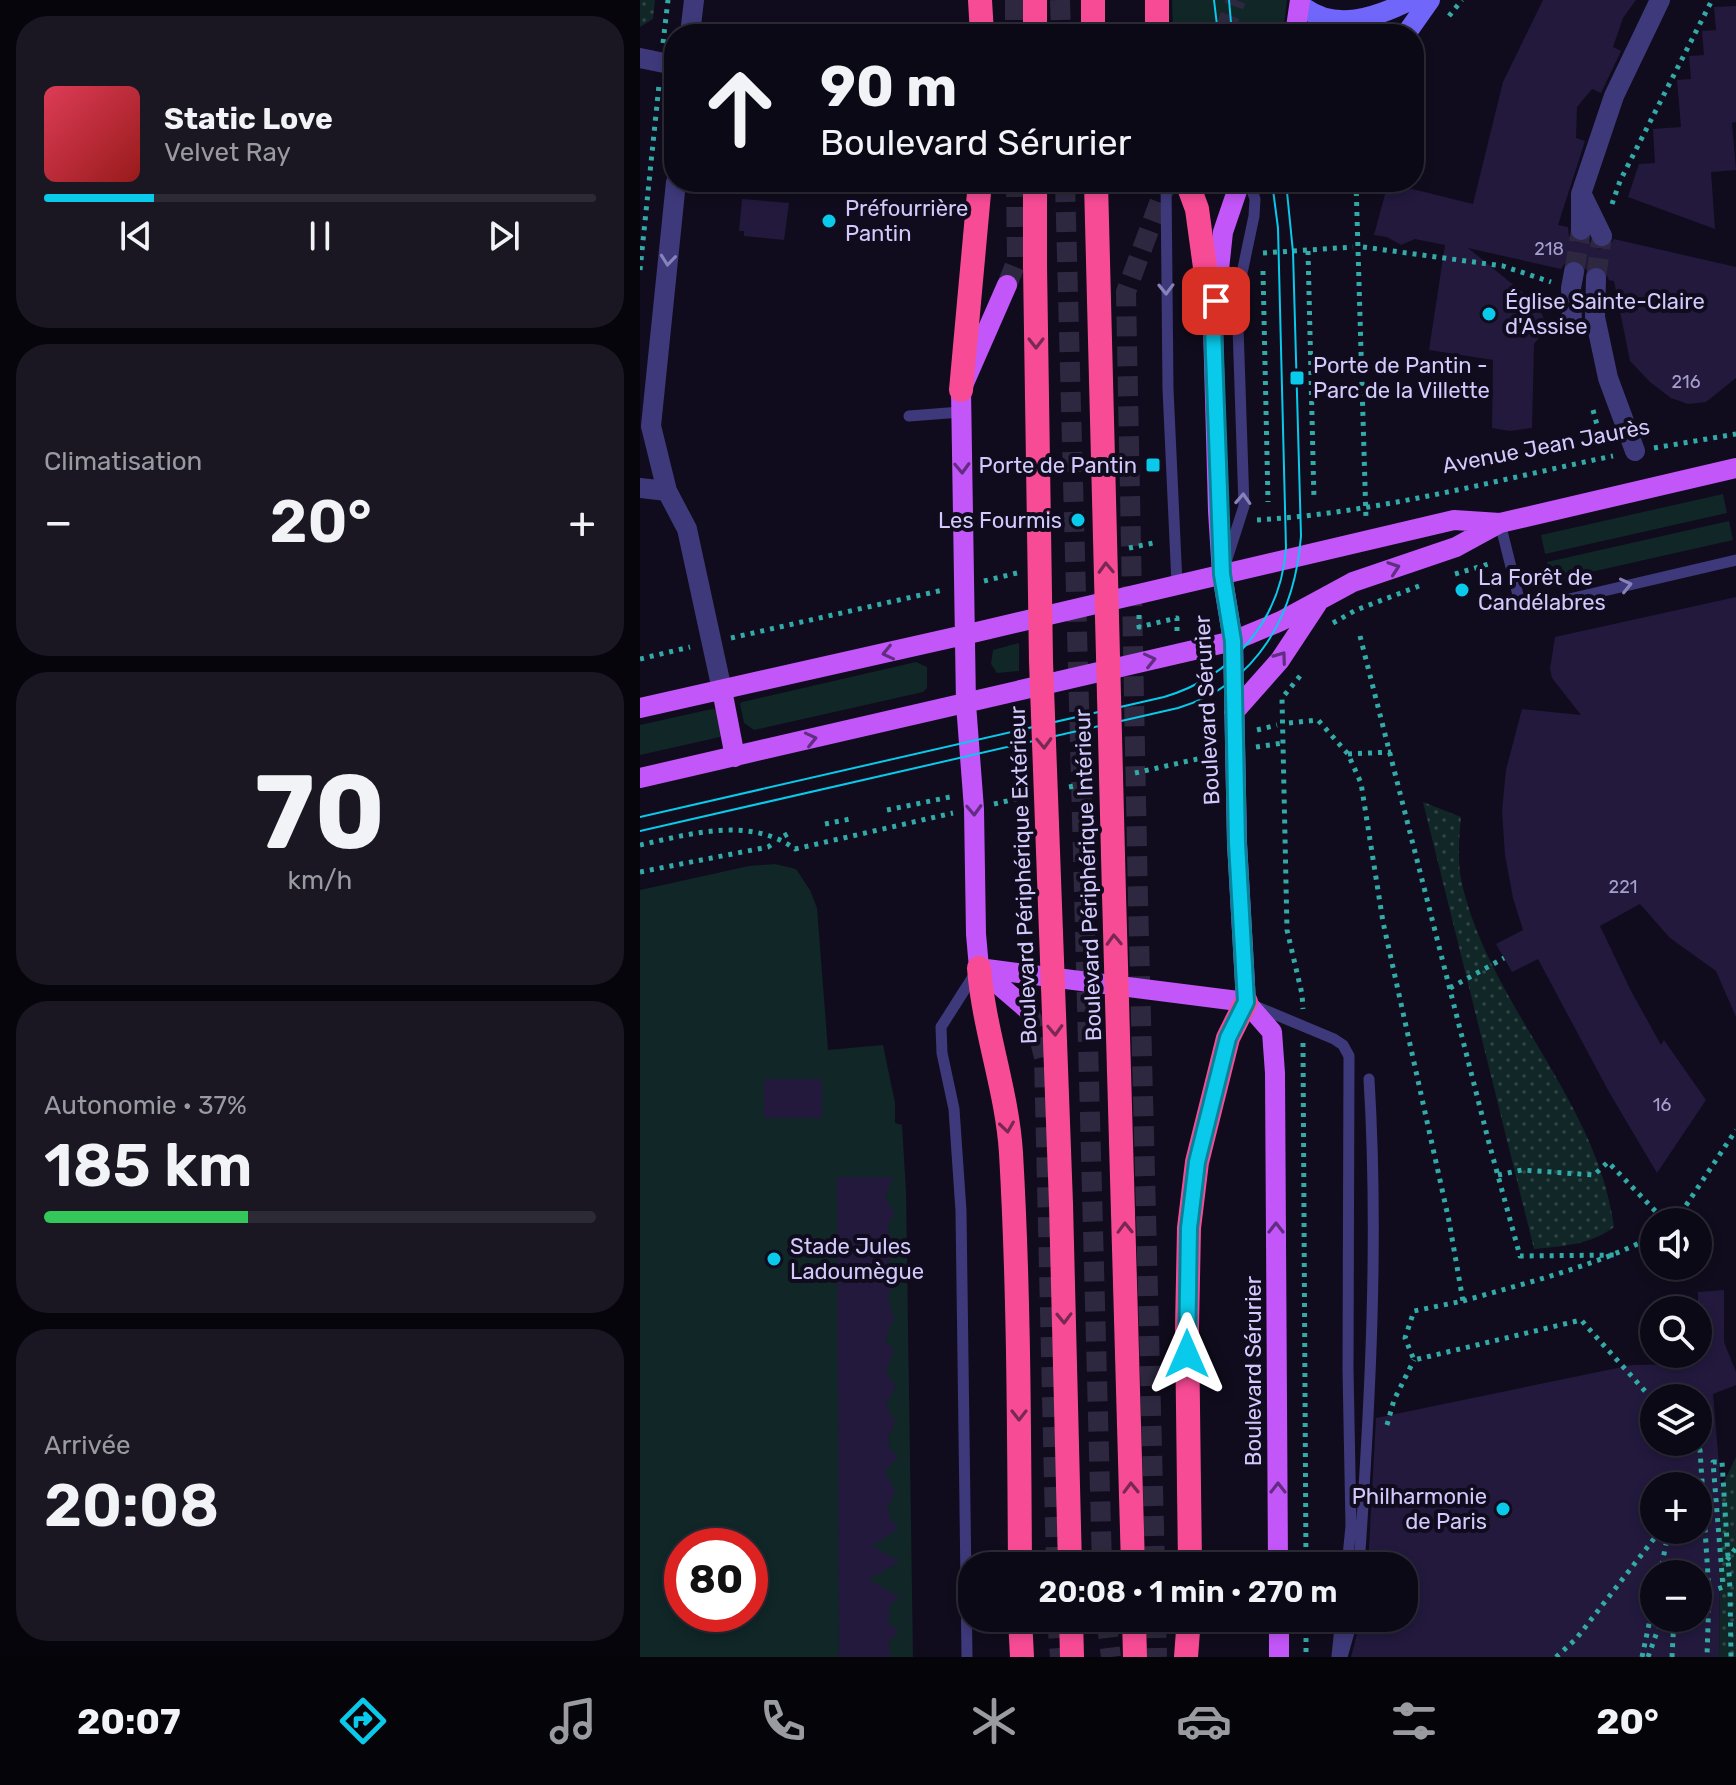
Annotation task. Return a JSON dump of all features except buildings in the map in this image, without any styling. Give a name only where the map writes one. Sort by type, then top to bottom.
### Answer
[{"type":"highway","points":[[980,0],[981,24]]},
{"type":"highway","points":[[1035,0],[1035,24]]},
{"type":"highway","points":[[1093,0],[1093,24]]},
{"type":"highway","points":[[1157,0],[1157,24]]},
{"type":"highway","points":[[961,401],[979,192]]},
{"type":"highway","name":"Boulevard Périphérique Extérieur","points":[[1035,192],[1041,661],[1061,1189],[1070,1552]]},
{"type":"highway","name":"Boulevard Périphérique Intérieur","points":[[1096,192],[1133,1552]]},
{"type":"highway","points":[[1191,192],[1197,209],[1213,326]]},
{"type":"highway","points":[[979,968],[982,1004],[1002,1084],[1011,1151],[1019,1353],[1020,1552]]},
{"type":"highway","points":[[1190,1552],[1189,1228],[1201,1146],[1228,1038],[1246,1002]]},
{"type":"highway","points":[[1071,1632],[1072,1657]]},
{"type":"highway","points":[[1134,1632],[1135,1657]]},
{"type":"highway","points":[[1186,1657],[1188,1632]]},
{"type":"main road","points":[[1297,24],[1300,3]]},
{"type":"main road","name":"Boulevard Sérurier","points":[[1237,192],[1223,232],[1213,326],[1222,574],[1233,641],[1237,843],[1246,1002],[1272,1032],[1275,1073],[1278,1552]]},
{"type":"main road","points":[[1007,285],[961,401],[964,635],[979,968],[1028,1010]]},
{"type":"main road","points":[[640,778],[1233,641],[1281,621],[1353,582],[1456,547],[1500,523],[1736,468]]},
{"type":"main road","points":[[640,708],[1454,520],[1500,523]]},
{"type":"main road","points":[[1234,712],[1280,660],[1322,598]]},
{"type":"main road","points":[[722,690],[735,757]]},
{"type":"main road","points":[[979,968],[1246,1002]]},
{"type":"main road","points":[[1279,1632],[1279,1657]]},
{"type":"street","points":[[691,24],[694,0]]},
{"type":"street","points":[[1300,3],[1317,17],[1352,19],[1379,17],[1411,0]]},
{"type":"street","points":[[1413,24],[1430,0]]},
{"type":"street","points":[[1581,230],[1581,194],[1614,96],[1660,0]]},
{"type":"street","points":[[640,58],[664,63]]},
{"type":"street","points":[[675,192],[651,426],[667,491],[687,529],[722,690]]},
{"type":"street","points":[[1581,194],[1602,236]]},
{"type":"street","points":[[1596,278],[1595,317],[1608,378],[1635,451]]},
{"type":"street","points":[[1572,323],[1573,280]]},
{"type":"street","points":[[640,488],[667,491]]},
{"type":"lane","points":[[1166,192],[1168,389],[1177,584]]},
{"type":"lane","points":[[1222,574],[1244,506],[1237,297],[1254,216],[1253,192]]},
{"type":"lane","points":[[909,416],[961,401]]},
{"type":"lane","points":[[1500,523],[1519,599],[1535,607],[1736,560]]},
{"type":"lane","points":[[967,1657],[961,1211],[954,1109],[942,1053],[941,1027],[979,968]]},
{"type":"lane","points":[[1246,1002],[1334,1039],[1343,1045],[1349,1056],[1351,1526],[1348,1552]]},
{"type":"lane","points":[[1360,1552],[1370,1407],[1372,1138],[1369,1079]]},
{"type":"lane","points":[[1340,1657],[1341,1632]]},
{"type":"lane","points":[[1340,1657],[1348,1632]]},
{"type":"path","points":[[668,0],[668,24]]},
{"type":"path","points":[[1602,236],[1620,181],[1712,0]]},
{"type":"path","points":[[640,270],[664,93]]},
{"type":"path","points":[[1356,192],[1366,507]]},
{"type":"path","points":[[1268,502],[1263,253],[1353,247]]},
{"type":"path","points":[[1363,247],[1503,266],[1573,280]]},
{"type":"path","points":[[1308,251],[1314,500]]},
{"type":"path","points":[[1595,417],[1600,436]]},
{"type":"path","name":"Avenue Jean Jaurès","points":[[1254,520],[1308,517],[1366,507],[1635,451],[1736,434]]},
{"type":"path","points":[[1122,550],[1161,541]]},
{"type":"path","points":[[1443,578],[1498,562]]},
{"type":"path","points":[[987,580],[1032,570]]},
{"type":"path","points":[[1332,624],[1370,604],[1429,583]]},
{"type":"path","points":[[731,638],[944,590]]},
{"type":"path","points":[[1139,614],[1139,627],[1177,618],[1177,635]]},
{"type":"path","points":[[1360,636],[1520,1256],[1616,1255]]},
{"type":"path","points":[[640,659],[697,645]]},
{"type":"path","points":[[1300,675],[1282,698],[1287,930],[1302,997]]},
{"type":"path","points":[[1289,723],[1318,720],[1348,754],[1361,783],[1383,922],[1449,1221],[1463,1301]]},
{"type":"path","points":[[1257,730],[1277,725]]},
{"type":"path","points":[[1258,747],[1283,743]]},
{"type":"path","points":[[1348,754],[1391,752]]},
{"type":"path","points":[[887,810],[950,797]]},
{"type":"path","points":[[640,845],[694,833],[732,830],[780,838],[795,849],[950,813]]},
{"type":"path","points":[[825,824],[850,819]]},
{"type":"path","points":[[784,836],[791,832]]},
{"type":"path","points":[[640,872],[768,847],[775,842]]},
{"type":"path","points":[[1450,988],[1504,958]]},
{"type":"path","points":[[1303,1051],[1306,1552]]},
{"type":"path","points":[[1684,1208],[1736,1130]]},
{"type":"path","points":[[1498,1175],[1522,1170],[1594,1175],[1608,1162],[1652,1208]]},
{"type":"path","points":[[1640,1243],[1616,1255],[1520,1287],[1414,1311],[1405,1338],[1414,1360],[1581,1320],[1640,1385]]},
{"type":"path","points":[[1700,1456],[1707,1560]]},
{"type":"path","points":[[1712,1591],[1723,1587],[1713,1462],[1722,1462],[1731,1657]]},
{"type":"path","points":[[1556,1657],[1576,1639],[1660,1531],[1668,1534],[1663,1560]]},
{"type":"path","points":[[1727,1560],[1736,1548]]},
{"type":"path","points":[[1306,1632],[1306,1657]]},
{"type":"path","points":[[1645,1657],[1649,1632]]},
{"type":"path","points":[[1645,1657],[1656,1632]]},
{"type":"path","points":[[1672,1657],[1673,1632]]},
{"type":"path","points":[[1707,1657],[1708,1632]]},
{"type":"green space","points":[[640,0],[655,0],[653,19],[640,27]]},
{"type":"green space","points":[[1172,0],[1287,0],[1284,24],[1173,24]]},
{"type":"green space","points":[[1723,494],[1727,513],[1545,554],[1541,535]]},
{"type":"green space","points":[[1729,521],[1733,540],[1551,581],[1547,562]]},
{"type":"green space","points":[[1019,643],[1019,671],[997,673],[991,664],[993,650]]},
{"type":"green space","points":[[916,662],[927,667],[927,688],[923,692],[754,730],[744,723],[742,702]]},
{"type":"green space","points":[[716,710],[722,734],[720,737],[640,755],[640,725]]},
{"type":"green space","points":[[1423,802],[1461,817],[1460,876],[1476,929],[1518,1013],[1566,1095],[1604,1181],[1614,1227],[1595,1238],[1576,1244],[1534,1249]]},
{"type":"green space","name":"Stade Jules Ladoumègue","points":[[775,864],[796,869],[817,908],[828,1050],[883,1045],[895,1103],[895,1123],[902,1125],[906,1191],[913,1657],[640,1657],[640,890],[749,866]]},
{"type":"green space","points":[[1736,1457],[1736,1657],[1719,1657],[1721,1488]]},
{"type":"tunnel","points":[[1015,0],[1015,24]]},
{"type":"tunnel","points":[[1060,0],[1061,24]]},
{"type":"tunnel","points":[[1227,24],[1236,0]]},
{"type":"tunnel","points":[[1007,285],[1017,260],[1016,192]]},
{"type":"tunnel","points":[[1065,192],[1102,1552]]},
{"type":"tunnel","points":[[1155,1552],[1126,292],[1163,192]]},
{"type":"tunnel","points":[[1574,272],[1581,230]]},
{"type":"tunnel","points":[[1596,278],[1602,236]]},
{"type":"tunnel","points":[[1028,1010],[1044,1057],[1056,1552]]},
{"type":"tunnel","points":[[1058,1632],[1060,1657]]},
{"type":"tunnel","points":[[1108,1632],[1111,1657]]},
{"type":"tunnel","points":[[1156,1632],[1157,1657]]},
{"type":"tram line","points":[[1214,0],[1217,24]]},
{"type":"tram line","points":[[1229,0],[1231,24]]},
{"type":"tram line","points":[[640,817],[1164,697],[1189,688],[1231,660],[1263,622],[1282,574],[1286,548],[1278,228],[1273,192]]},
{"type":"tram line","points":[[640,831],[1178,708],[1206,697],[1230,682],[1250,664],[1281,618],[1297,565],[1301,536],[1293,252],[1287,192]]},
{"type":"place","name":"Préfourrière Pantin","points":[[829,221]]},
{"type":"place","name":"Église Sainte-Claire d'Assise","points":[[1489,314]]},
{"type":"place","name":"Porte de Pantin - Parc de la Villette","points":[[1297,378]]},
{"type":"place","name":"Porte de Pantin","points":[[1153,465]]},
{"type":"place","name":"Les Fourmis","points":[[1078,520]]},
{"type":"place","name":"La Forêt de Candélabres","points":[[1462,590]]},
{"type":"place","name":"Stade Jules Ladoumègue","points":[[774,1259]]},
{"type":"place","name":"Philharmonie de Paris","points":[[1503,1509]]},
{"type":"route","points":[[1187,1354],[1189,1228],[1197,1162],[1228,1038],[1246,1002],[1237,843],[1233,641],[1222,574],[1218,511],[1213,326],[1216,301]]}]
